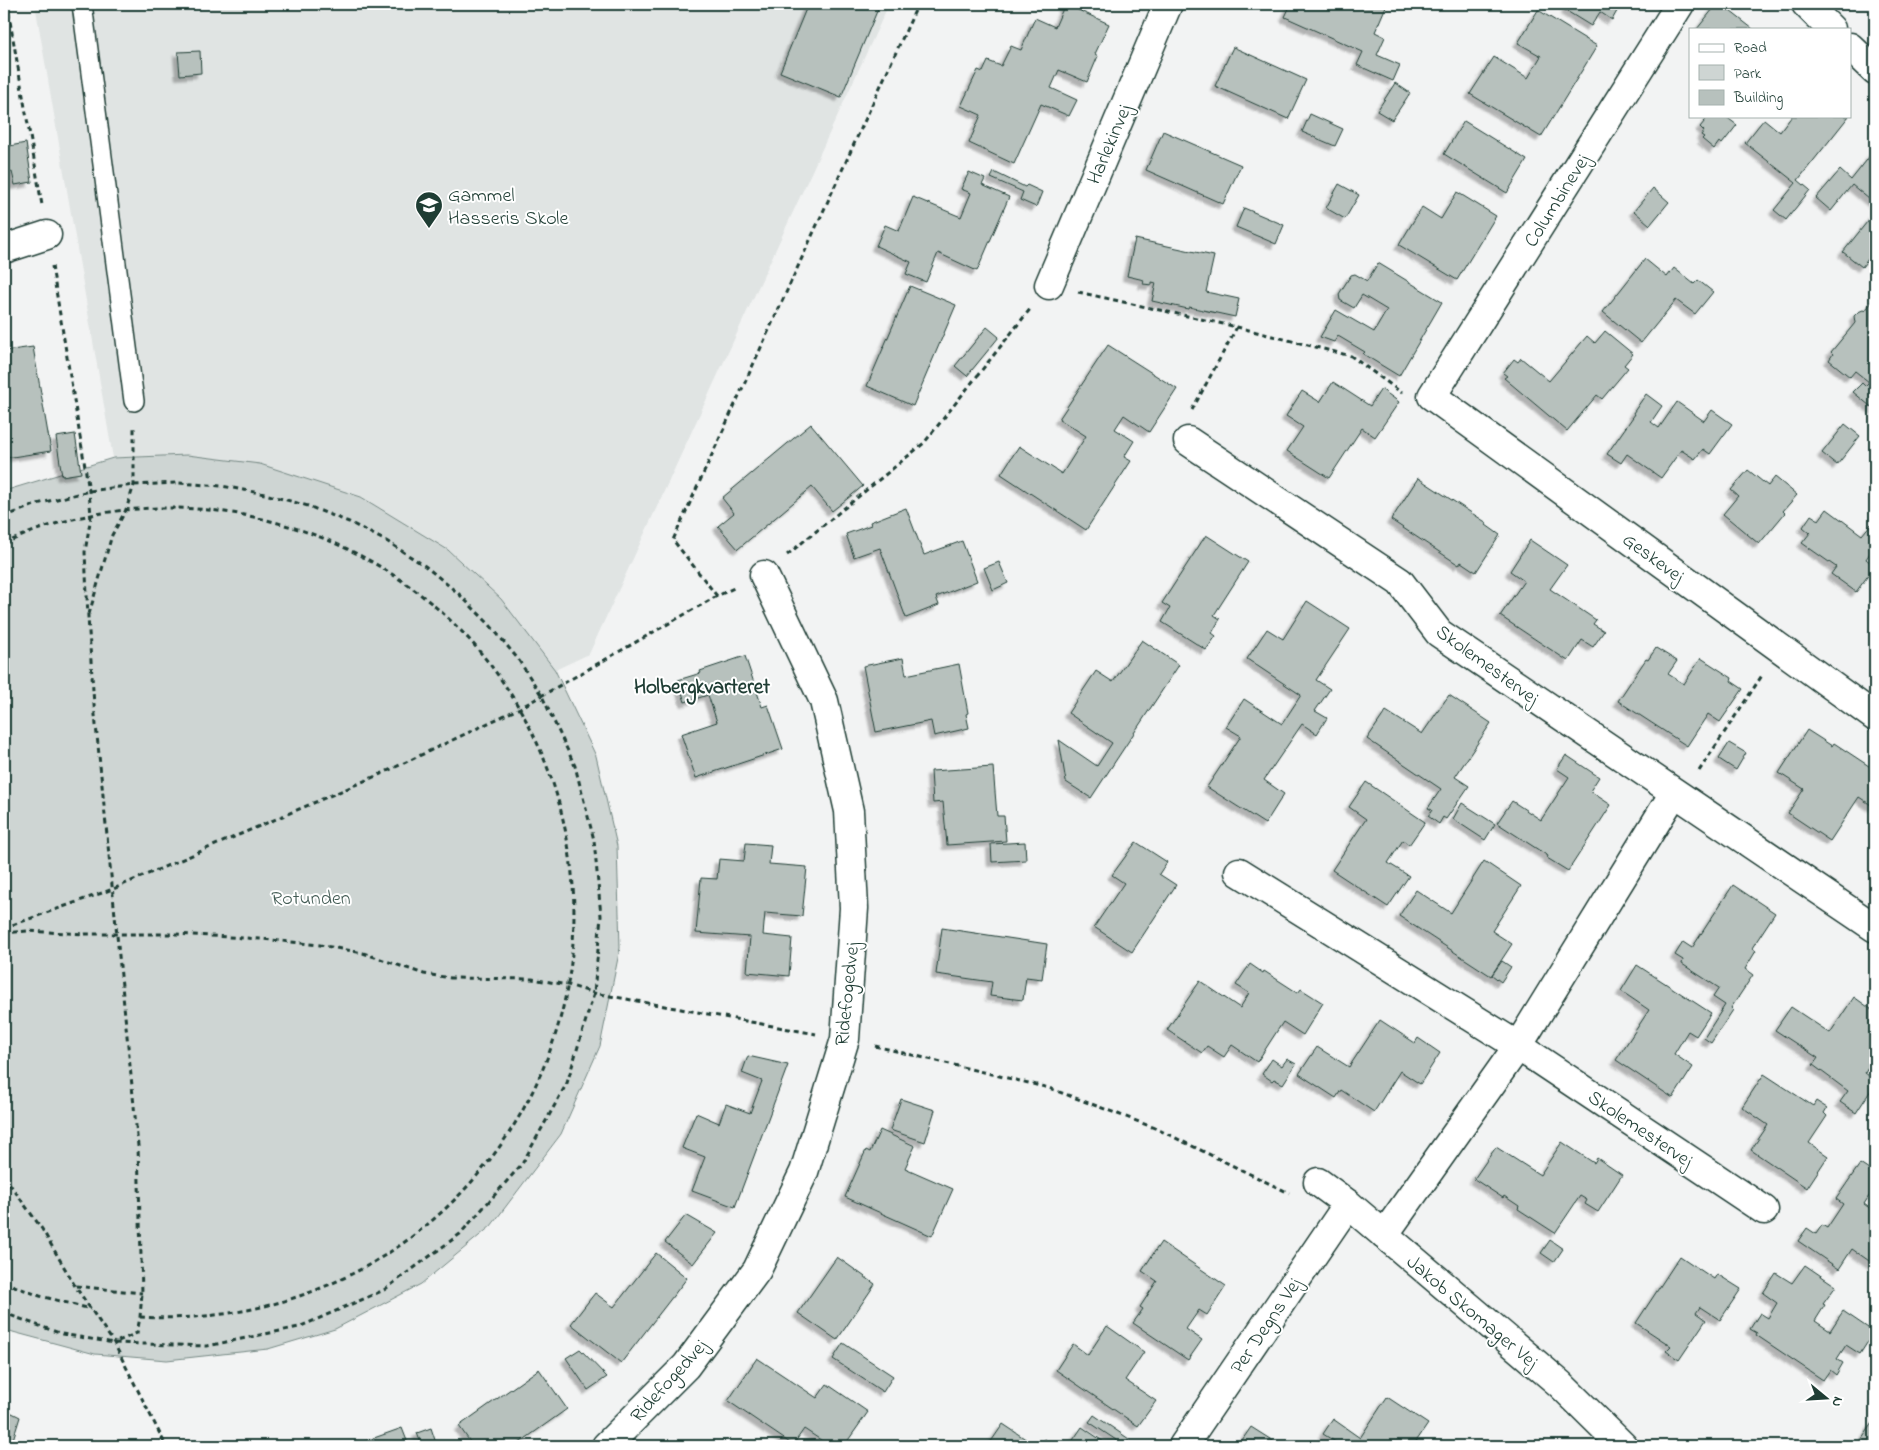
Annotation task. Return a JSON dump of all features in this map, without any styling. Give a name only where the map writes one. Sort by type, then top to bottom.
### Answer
[{"type":"street","name":"Harlekinvej","points":[[1049,285],[1168,4]]},
{"type":"street","name":"Columbinevej","points":[[1432,396],[1680,4]]},
{"type":"street","points":[[1806,4],[1830,28]]},
{"type":"street","points":[[1852,49],[1875,71]]},
{"type":"street","points":[[4,249],[47,235]]},
{"type":"street","name":"Geskevej","points":[[1432,396],[1875,717]]},
{"type":"street","name":"Skolemestervej","points":[[1188,441],[1400,582],[1439,633],[1875,928]]},
{"type":"street","name":"Ridefogedvej","points":[[606,1446],[686,1366],[757,1270],[804,1172],[845,1039],[854,908],[849,811],[824,701],[764,575]]},
{"type":"street","points":[[1384,1235],[1518,1046],[1674,793]]},
{"type":"street","name":"Skolemestervej","points":[[1239,872],[1518,1046],[1764,1210]]},
{"type":"street","name":"Jakob Skomager Vej","points":[[1318,1182],[1348,1204],[1560,1384],[1623,1446]]},
{"type":"street","name":"Per Degns Vej","points":[[1183,1446],[1348,1204]]},
{"type":"lane","points":[[82,4],[134,401]]},
{"type":"path","points":[[717,596],[673,540],[918,4]]},
{"type":"path","points":[[4,928],[112,889],[383,774],[520,708],[717,596],[764,575],[924,443],[1049,285],[1237,327],[1351,356],[1405,395],[1432,396]]},
{"type":"path","points":[[1188,441],[1187,420],[1237,327]]},
{"type":"path","points":[[88,617],[112,535],[126,510],[134,484],[134,401]]},
{"type":"path","points":[[4,517],[37,504],[89,490],[134,484],[178,483],[222,486],[291,501],[349,522],[388,542],[425,566],[459,594],[490,625],[518,660],[542,696],[575,766],[594,840],[601,916],[594,993],[567,1082],[522,1164],[460,1234],[384,1290],[299,1327],[207,1346],[114,1343],[62,1334],[4,1314]]},
{"type":"path","points":[[89,490],[90,516],[85,552],[94,705],[138,1146],[142,1293],[140,1316],[137,1332],[114,1343]]},
{"type":"path","points":[[4,544],[51,526],[90,516],[126,510],[198,509],[268,520],[336,543],[368,559],[398,578],[447,617],[484,657],[500,678],[520,708],[550,773],[561,807],[569,842],[575,914],[573,950],[560,1020],[549,1055],[535,1088],[518,1120],[476,1178],[424,1228],[365,1268],[333,1284],[299,1297],[264,1307],[229,1313],[193,1317],[140,1316]]},
{"type":"path","points":[[1674,793],[1695,776],[1780,648]]},
{"type":"path","points":[[4,933],[186,934],[320,945],[363,953],[424,974],[451,978],[532,979],[568,985],[594,993],[845,1039],[1049,1088],[1155,1128],[1289,1194],[1318,1182]]},
{"type":"path","points":[[4,1176],[42,1229],[75,1286],[114,1343],[166,1446]]},
{"type":"path","points":[[4,1282],[40,1296],[90,1309]]},
{"type":"path","points":[[75,1286],[142,1293]]},
{"type":"shaded area","name":"Gammel Hasseris Skole","points":[[35,4],[889,4],[589,654],[555,670],[501,599],[448,550],[361,497],[187,455],[113,458]]},
{"type":"green space","name":"Rotunden","points":[[187,455],[260,464],[361,497],[448,550],[501,599],[555,670],[596,756],[617,846],[620,948],[600,1046],[561,1134],[491,1226],[421,1284],[335,1329],[268,1349],[167,1360],[95,1354],[4,1328],[4,491],[113,458]]},
{"type":"building","points":[[808,4],[880,4],[841,97],[780,72]]},
{"type":"building","points":[[1065,4],[1109,24],[1095,54],[1098,56],[1087,82],[1059,70],[1051,88],[1077,100],[1069,116],[1041,104],[1014,164],[969,143],[981,115],[961,106],[978,70],[983,72],[988,61],[1001,66],[1011,46],[1021,50],[1035,18],[1055,27]]},
{"type":"building","points":[[1291,4],[1387,4],[1375,32],[1385,37],[1377,55],[1400,65],[1393,81],[1357,65],[1363,52],[1285,17]]},
{"type":"building","points":[[1568,4],[1621,4],[1612,20],[1600,12],[1591,26],[1565,10]]},
{"type":"building","points":[[1717,4],[1721,4],[1752,28],[1698,28]]},
{"type":"building","points":[[1538,10],[1597,46],[1541,137],[1470,94],[1494,57],[1528,78],[1541,56],[1518,43]]},
{"type":"building","points":[[1233,47],[1306,80],[1288,119],[1215,86]]},
{"type":"building","points":[[200,51],[201,73],[180,75],[178,52]]},
{"type":"building","points":[[1395,83],[1410,93],[1392,120],[1377,111]]},
{"type":"building","points":[[1310,114],[1343,129],[1335,146],[1302,132]]},
{"type":"building","points":[[1707,118],[1728,118],[1737,125],[1722,144],[1719,142],[1714,149],[1702,139],[1704,137],[1701,135],[1704,131],[1700,127]]},
{"type":"building","points":[[1790,118],[1847,118],[1798,180],[1810,190],[1786,220],[1774,210],[1796,183],[1745,143],[1764,119],[1780,132]]},
{"type":"building","points":[[1464,121],[1527,160],[1507,193],[1444,154]]},
{"type":"building","points":[[1163,131],[1241,165],[1223,204],[1146,170]]},
{"type":"building","points":[[26,143],[32,182],[15,185],[12,172],[4,175],[4,147]]},
{"type":"building","points":[[1874,151],[1875,204],[1852,185],[1831,211],[1816,198],[1840,170],[1851,180]]},
{"type":"building","points":[[969,172],[985,179],[982,185],[1009,197],[977,271],[938,253],[926,282],[906,274],[911,262],[876,246],[885,225],[899,231],[913,197],[961,217],[971,193],[961,189]]},
{"type":"building","points":[[994,172],[1025,187],[1027,185],[1042,192],[1036,207],[1020,200],[1023,192],[991,178]]},
{"type":"building","points":[[1339,184],[1359,195],[1345,219],[1326,208]]},
{"type":"building","points":[[1653,188],[1669,202],[1650,225],[1634,211]]},
{"type":"building","points":[[1457,192],[1496,216],[1457,280],[1399,245],[1422,207],[1441,219]]},
{"type":"building","points":[[1244,208],[1284,225],[1276,244],[1236,227]]},
{"type":"building","points":[[1875,212],[1875,250],[1862,267],[1843,252]]},
{"type":"building","points":[[1135,239],[1214,256],[1206,292],[1239,299],[1235,317],[1152,301],[1156,283],[1152,282],[1152,285],[1143,284],[1144,280],[1127,276]]},
{"type":"building","points":[[1645,259],[1667,277],[1674,268],[1694,284],[1698,280],[1713,292],[1695,314],[1676,300],[1641,343],[1603,312]]},
{"type":"building","points":[[1378,263],[1442,302],[1399,376],[1338,336],[1334,342],[1320,337],[1336,310],[1374,332],[1387,310],[1362,295],[1354,308],[1340,300],[1339,294],[1351,275],[1355,274],[1367,281]]},
{"type":"building","points":[[910,286],[956,305],[913,406],[867,386]]},
{"type":"building","points":[[1874,299],[1875,410],[1853,392],[1862,383],[1865,386],[1869,382],[1855,371],[1850,377],[1829,360],[1833,354],[1831,352],[1855,323],[1854,316],[1858,312],[1865,311]]},
{"type":"building","points":[[987,327],[999,337],[967,376],[955,366]]},
{"type":"building","points":[[1605,331],[1633,354],[1624,365],[1628,368],[1602,399],[1597,395],[1567,431],[1504,378],[1507,376],[1503,373],[1514,359],[1518,362],[1521,358],[1549,381],[1587,336],[1595,343]]},
{"type":"building","points":[[1108,345],[1177,389],[1149,432],[1124,415],[1115,429],[1134,441],[1124,457],[1131,461],[1086,530],[1001,474],[1019,446],[1062,474],[1086,436],[1059,419]]},
{"type":"building","points":[[33,347],[51,451],[6,458],[4,441],[4,351]]},
{"type":"building","points":[[1333,382],[1370,406],[1381,389],[1399,402],[1375,437],[1362,428],[1329,478],[1287,451],[1303,427],[1286,416],[1302,391],[1320,402]]},
{"type":"building","points":[[1646,394],[1662,406],[1651,422],[1659,428],[1677,402],[1704,421],[1712,410],[1732,424],[1710,454],[1703,449],[1695,459],[1681,450],[1661,478],[1627,454],[1621,463],[1607,454],[1635,414],[1633,413]]},
{"type":"building","points":[[811,424],[863,486],[832,511],[812,487],[738,549],[718,526],[734,513],[722,498]]},
{"type":"building","points":[[1845,424],[1860,436],[1837,465],[1822,453]]},
{"type":"building","points":[[75,434],[81,473],[62,476],[56,437]]},
{"type":"building","points":[[1748,470],[1768,486],[1775,477],[1797,495],[1783,511],[1785,513],[1759,544],[1723,514],[1738,496],[1731,490]]},
{"type":"building","points":[[1418,478],[1487,523],[1486,525],[1500,535],[1476,572],[1461,562],[1459,565],[1391,520]]},
{"type":"building","points":[[906,508],[924,555],[962,541],[977,581],[936,597],[939,605],[906,618],[880,548],[854,557],[846,534],[871,525],[870,522]]},
{"type":"building","points":[[1827,509],[1862,535],[1871,524],[1875,527],[1875,546],[1866,559],[1875,566],[1856,592],[1831,574],[1836,567],[1802,543],[1810,533],[1803,527],[1811,515],[1819,520]]},
{"type":"building","points":[[1206,535],[1248,562],[1214,615],[1220,619],[1212,633],[1216,636],[1206,650],[1162,622],[1170,608],[1162,603]]},
{"type":"building","points":[[1530,540],[1567,565],[1550,589],[1596,620],[1593,624],[1604,631],[1593,647],[1582,640],[1568,661],[1500,616],[1524,581],[1510,571]]},
{"type":"building","points":[[999,562],[1008,583],[993,590],[984,568]]},
{"type":"building","points":[[1307,601],[1350,629],[1316,680],[1330,689],[1315,711],[1327,718],[1317,734],[1302,724],[1264,780],[1284,794],[1265,824],[1207,787],[1241,736],[1226,727],[1244,699],[1282,724],[1301,695],[1247,659],[1267,629],[1283,639]]},
{"type":"building","points":[[1142,640],[1179,665],[1091,798],[1066,782],[1059,740],[1097,766],[1112,743],[1068,713],[1096,671],[1113,682]]},
{"type":"building","points":[[1656,648],[1677,661],[1668,674],[1684,684],[1701,658],[1732,678],[1731,681],[1743,689],[1720,722],[1708,714],[1687,746],[1618,701],[1646,659],[1648,660]]},
{"type":"building","points":[[745,656],[762,707],[768,705],[783,749],[696,778],[681,734],[717,722],[708,695],[685,702],[678,680]]},
{"type":"building","points":[[903,658],[906,675],[959,664],[969,728],[934,736],[931,721],[876,732],[863,666]]},
{"type":"building","points":[[1449,695],[1491,723],[1455,777],[1469,786],[1446,819],[1443,817],[1439,824],[1428,816],[1432,810],[1428,808],[1441,789],[1367,739],[1386,711],[1422,734]]},
{"type":"building","points":[[1807,730],[1832,746],[1834,743],[1875,770],[1874,807],[1859,797],[1830,841],[1788,813],[1804,789],[1779,773]]},
{"type":"building","points":[[1729,743],[1746,753],[1736,770],[1719,759]]},
{"type":"building","points":[[1566,755],[1599,777],[1590,791],[1611,805],[1568,871],[1497,823],[1512,801],[1541,820],[1569,777],[1557,769]]},
{"type":"building","points":[[993,767],[997,816],[1004,816],[1006,841],[947,845],[943,802],[933,803],[931,771]]},
{"type":"building","points":[[1366,782],[1425,822],[1409,845],[1403,840],[1388,863],[1409,876],[1388,907],[1332,870],[1366,819],[1349,807]]},
{"type":"building","points":[[1462,803],[1495,824],[1485,840],[1453,819]]},
{"type":"building","points":[[1025,842],[1026,860],[992,862],[991,844]]},
{"type":"building","points":[[1136,842],[1167,862],[1159,874],[1176,885],[1132,952],[1094,927],[1124,883],[1112,875]]},
{"type":"building","points":[[746,843],[771,845],[769,864],[807,867],[802,916],[765,913],[763,935],[792,938],[789,976],[747,972],[750,937],[696,933],[701,878],[717,879],[719,859],[744,861]]},
{"type":"building","points":[[1484,861],[1521,886],[1492,931],[1512,944],[1491,976],[1399,916],[1416,890],[1451,913]]},
{"type":"building","points":[[1733,885],[1775,913],[1752,948],[1756,951],[1745,969],[1753,975],[1711,1043],[1704,1038],[1725,1005],[1713,997],[1719,988],[1682,964],[1683,960],[1675,955],[1683,942],[1692,948]]},
{"type":"building","points":[[942,928],[1047,944],[1042,979],[1026,977],[1023,1000],[990,996],[992,982],[936,974]]},
{"type":"building","points":[[1502,961],[1511,967],[1501,982],[1492,975]]},
{"type":"building","points":[[1250,964],[1298,993],[1301,989],[1323,1003],[1303,1035],[1283,1022],[1257,1062],[1232,1045],[1224,1057],[1207,1046],[1202,1053],[1167,1030],[1200,981],[1240,1008],[1249,993],[1236,985]]},
{"type":"building","points":[[1637,965],[1711,1013],[1696,1036],[1688,1031],[1674,1054],[1693,1067],[1673,1098],[1616,1060],[1649,1010],[1621,991]]},
{"type":"building","points":[[1854,997],[1875,1012],[1875,1056],[1865,1073],[1875,1080],[1875,1084],[1856,1113],[1840,1102],[1848,1091],[1813,1065],[1818,1058],[1775,1030],[1791,1007],[1830,1033]]},
{"type":"building","points":[[1380,1020],[1415,1043],[1418,1038],[1440,1053],[1420,1084],[1400,1071],[1374,1112],[1341,1090],[1336,1098],[1299,1074],[1317,1047],[1349,1067]]},
{"type":"building","points":[[748,1056],[788,1065],[735,1207],[692,1191],[705,1157],[682,1148],[696,1113],[719,1123],[726,1104],[750,1113],[762,1081],[742,1073]]},
{"type":"building","points":[[1272,1059],[1282,1066],[1287,1059],[1296,1064],[1283,1084],[1274,1079],[1272,1081],[1262,1074]]},
{"type":"building","points":[[1764,1074],[1813,1106],[1816,1101],[1827,1108],[1824,1113],[1827,1116],[1809,1143],[1828,1156],[1807,1188],[1751,1150],[1768,1125],[1742,1107]]},
{"type":"building","points":[[901,1099],[935,1110],[925,1142],[890,1130]]},
{"type":"building","points":[[880,1130],[915,1146],[905,1168],[953,1189],[932,1236],[845,1197],[866,1150],[870,1152]]},
{"type":"building","points":[[1562,1142],[1594,1163],[1597,1158],[1622,1175],[1598,1212],[1585,1204],[1587,1200],[1580,1196],[1555,1233],[1518,1209],[1519,1206],[1504,1196],[1503,1198],[1474,1179],[1496,1147],[1540,1175]]},
{"type":"building","points":[[1860,1164],[1875,1174],[1875,1187],[1864,1204],[1875,1212],[1875,1265],[1852,1249],[1839,1269],[1798,1241],[1807,1228],[1816,1234],[1822,1225],[1827,1228],[1843,1204],[1836,1199]]},
{"type":"building","points":[[686,1215],[717,1233],[693,1264],[665,1242]]},
{"type":"building","points":[[1550,1240],[1563,1249],[1554,1262],[1541,1253]]},
{"type":"building","points":[[1161,1242],[1226,1286],[1207,1315],[1199,1310],[1186,1329],[1202,1340],[1188,1360],[1133,1323],[1143,1309],[1140,1307],[1157,1281],[1142,1271]]},
{"type":"building","points":[[656,1253],[687,1278],[621,1363],[571,1324],[595,1293],[614,1307]]},
{"type":"building","points":[[1680,1256],[1714,1279],[1717,1274],[1741,1289],[1720,1320],[1700,1307],[1696,1313],[1706,1320],[1679,1360],[1666,1351],[1671,1346],[1636,1323]]},
{"type":"building","points":[[837,1257],[875,1284],[837,1340],[798,1313]]},
{"type":"building","points":[[1805,1265],[1836,1286],[1823,1304],[1825,1305],[1815,1321],[1830,1331],[1843,1311],[1874,1332],[1860,1354],[1846,1345],[1837,1359],[1843,1363],[1836,1375],[1830,1370],[1823,1380],[1750,1329],[1760,1313],[1768,1318],[1777,1303],[1763,1293],[1776,1273],[1792,1283]]},
{"type":"building","points":[[1107,1326],[1144,1352],[1125,1380],[1156,1401],[1138,1426],[1056,1370],[1073,1344],[1088,1355]]},
{"type":"building","points":[[843,1343],[893,1376],[883,1392],[833,1359]]},
{"type":"building","points":[[580,1349],[607,1377],[588,1390],[566,1358]]},
{"type":"building","points":[[757,1358],[817,1398],[827,1384],[868,1412],[844,1446],[830,1446],[804,1429],[793,1445],[728,1401]]},
{"type":"building","points":[[539,1369],[567,1409],[515,1446],[473,1446],[459,1426]]},
{"type":"building","points":[[1387,1397],[1428,1424],[1413,1446],[1342,1446],[1323,1434],[1333,1419],[1360,1438]]},
{"type":"building","points":[[4,1409],[20,1417],[11,1446],[4,1446]]},
{"type":"building","points":[[1094,1415],[1129,1439],[1125,1446],[1089,1422]]},
{"type":"building","points":[[1873,1423],[1875,1425],[1875,1446],[1857,1446]]},
{"type":"building","points":[[1003,1424],[1036,1446],[988,1446]]},
{"type":"building","points":[[1082,1427],[1110,1446],[1069,1446]]},
{"type":"building","points":[[1251,1427],[1281,1446],[1238,1446]]},
{"type":"building","points":[[402,1428],[409,1446],[361,1446],[360,1443]]},
{"type":"building","points":[[431,1428],[437,1446],[422,1446],[417,1433]]},
{"type":"building","points":[[1044,1439],[1056,1446],[1039,1446]]},
{"type":"place","name":"Gammel Hasseris Skole","points":[[429,229]]},
{"type":"district","name":"Holbergkvarteret","points":[[702,686]]}]
